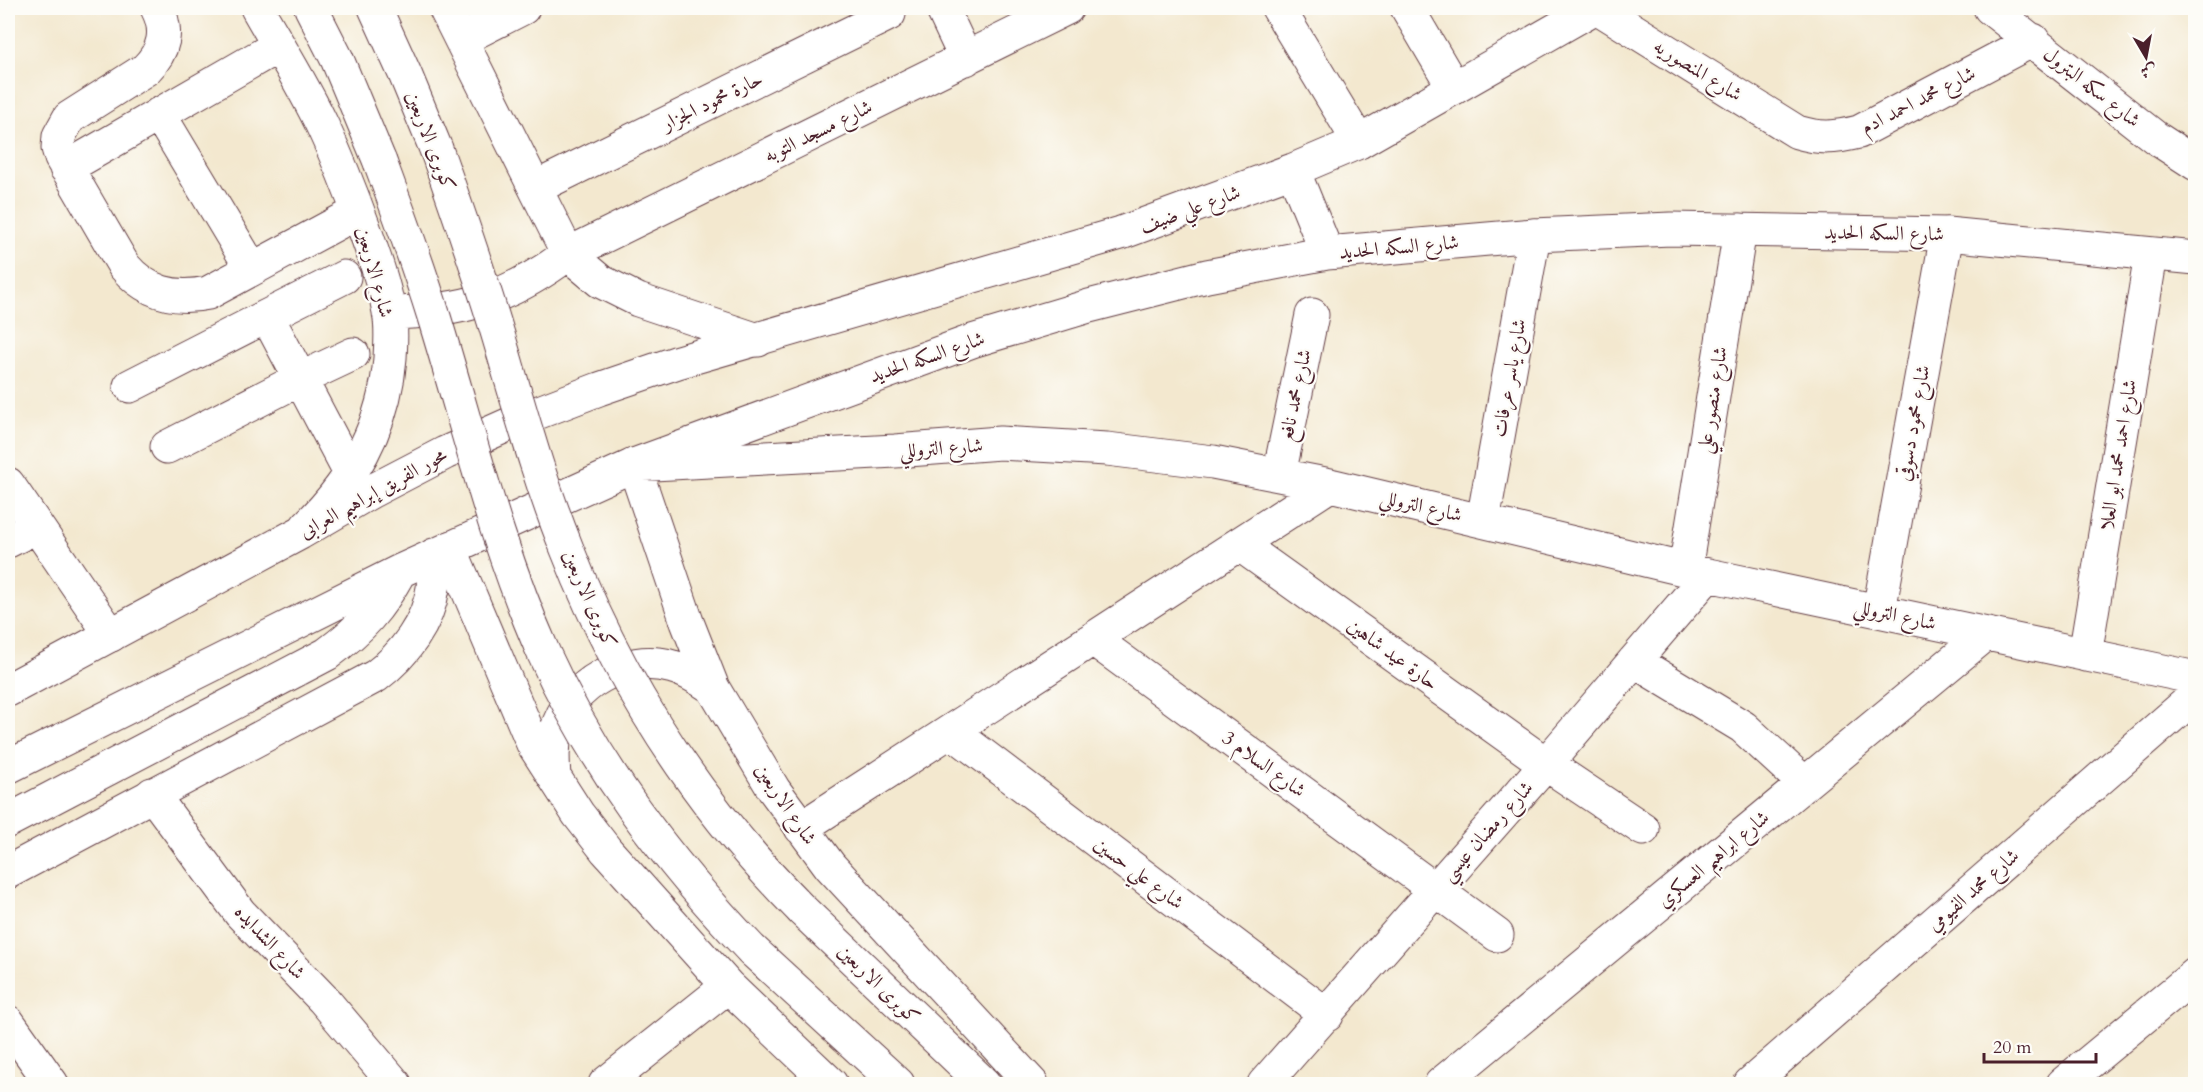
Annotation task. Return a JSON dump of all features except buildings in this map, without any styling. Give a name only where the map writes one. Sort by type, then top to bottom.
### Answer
[{"type":"street","points":[[157,8],[164,26],[161,50],[146,69],[69,118],[59,136],[58,148],[66,168],[124,266],[134,278],[161,293],[176,296],[208,293],[358,212]]},
{"type":"street","name":"شارع الاربعين","points":[[257,8],[323,126],[350,187],[389,313],[391,344],[389,375],[370,441],[351,475],[328,506],[300,533]]},
{"type":"street","points":[[311,8],[337,59],[380,162],[434,317],[482,486],[501,543],[544,654],[576,717],[627,801],[686,878],[752,950],[898,1084]]},
{"type":"street","name":"كوبرى الاربعين","points":[[375,8],[436,149],[485,291],[547,497],[594,612],[641,703],[705,798],[751,856],[802,910],[984,1084]]},
{"type":"street","points":[[445,8],[568,254],[600,281],[638,300],[758,340]]},
{"type":"street","points":[[462,39],[523,8]]},
{"type":"street","points":[[942,8],[966,58]]},
{"type":"street","name":"شارع مسجد التوبه","points":[[389,313],[422,313],[453,309],[484,300],[524,283],[543,273],[568,254],[1067,8]]},
{"type":"street","points":[[1278,8],[1359,142]]},
{"type":"street","points":[[1407,8],[1454,88]]},
{"type":"street","name":"شارع علي ضيف","points":[[758,340],[1121,234],[1293,170],[1359,142],[1596,8]]},
{"type":"street","name":"شارع المنصوريه","points":[[1596,8],[1797,132]]},
{"type":"street","name":"شارع سكه البترول","points":[[1990,8],[2156,138],[2196,164]]},
{"type":"street","name":"حارة محمود الجزار","points":[[535,188],[889,14]]},
{"type":"street","name":"شارع محمد احمد ادم","points":[[1797,132],[1817,138],[1839,137],[1858,132],[2033,40]]},
{"type":"street","points":[[66,168],[278,46]]},
{"type":"street","points":[[159,114],[252,269]]},
{"type":"street","points":[[1293,170],[1326,253]]},
{"type":"street","name":"شارع السكه الحديد","points":[[634,465],[972,341],[1099,303],[1207,276],[1326,253],[1534,235],[1671,229],[1947,234],[2196,258]]},
{"type":"street","name":"شارع منصور علي","points":[[1696,572],[1740,230]]},
{"type":"street","name":"شارع محمود دسوقي","points":[[1879,611],[1947,234]]},
{"type":"street","name":"شارع ياسر عرفات","points":[[1483,521],[1534,235]]},
{"type":"street","name":"شارع احمد محمد ابو العلا","points":[[2085,655],[2151,255]]},
{"type":"street","points":[[130,386],[344,277]]},
{"type":"street","name":"شارع محمد نافع","points":[[1279,475],[1312,315]]},
{"type":"street","points":[[267,316],[351,475]]},
{"type":"street","name":"محور الفريق إبراهيم العرابى","points":[[8,690],[300,533],[372,491],[435,459],[521,419],[599,389],[666,366],[758,340]]},
{"type":"street","points":[[167,447],[353,354]]},
{"type":"street","name":"شارع التروللي","points":[[634,465],[1000,443],[1107,449],[1213,462],[1330,485],[1696,572],[2196,678]]},
{"type":"street","points":[[8,767],[400,571],[634,465]]},
{"type":"street","name":"شارع الاربعين","points":[[634,465],[687,622],[713,688],[774,790],[830,866],[1032,1084]]},
{"type":"street","points":[[8,484],[111,635]]},
{"type":"street","points":[[801,828],[1330,485]]},
{"type":"street","points":[[8,541],[36,526]]},
{"type":"street","name":"حارة عيد شاهين","points":[[1239,544],[1546,764],[1643,829]]},
{"type":"street","points":[[442,551],[533,744],[578,813],[606,850],[728,986],[831,1084]]},
{"type":"street","points":[[8,872],[376,676],[391,664],[417,631],[427,611],[442,551]]},
{"type":"street","points":[[8,821],[327,654],[369,619],[385,598],[400,571]]},
{"type":"street","name":"شارع رمضان عيسي","points":[[1264,1084],[1327,1015],[1634,661],[1696,572]]},
{"type":"street","name":"شارع ابراهيم العسكري","points":[[1441,1084],[1986,634]]},
{"type":"street","name":"شارع السلام 3","points":[[1093,639],[1497,935]]},
{"type":"street","points":[[1634,661],[1743,727],[1804,783]]},
{"type":"street","points":[[554,777],[554,746],[557,730],[567,709],[582,690],[601,676],[623,667],[647,663],[671,666],[693,674],[713,688]]},
{"type":"street","name":"شارع محمد الفيومي","points":[[1750,1084],[2196,695]]},
{"type":"street","name":"شارع علي حسين","points":[[951,731],[1327,1015]]},
{"type":"street","name":"شارع الشدايده","points":[[152,794],[240,913],[323,999],[395,1084]]},
{"type":"street","points":[[2063,1084],[2190,985]]},
{"type":"street","points":[[605,1084],[728,986]]},
{"type":"street","points":[[8,1022],[52,1084]]}]
